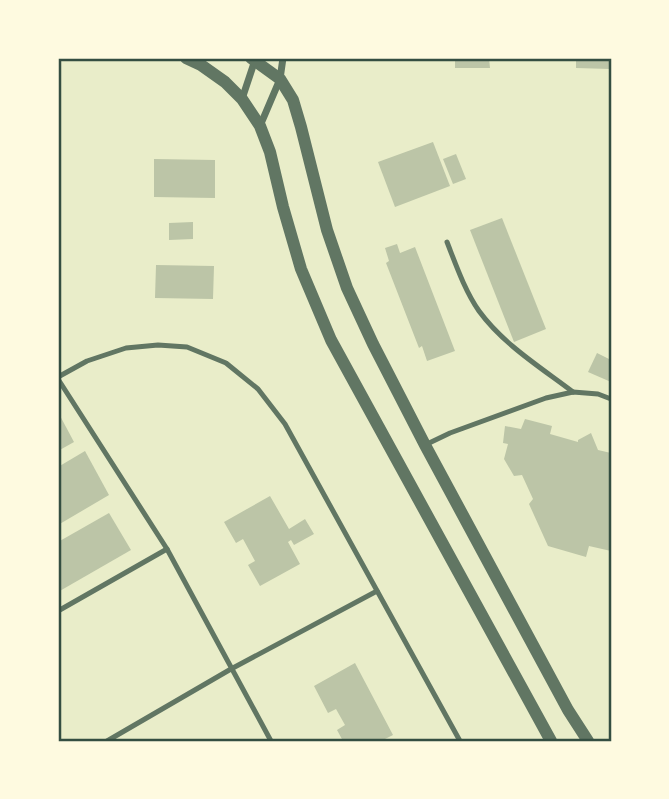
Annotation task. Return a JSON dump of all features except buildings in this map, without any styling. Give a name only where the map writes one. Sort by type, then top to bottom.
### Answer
[{"type":"street","points":[[186,58],[225,82],[242,99],[260,126],[270,152],[301,269],[331,340],[551,741]]},
{"type":"street","points":[[260,126],[280,79],[283,58]]},
{"type":"street","points":[[242,99],[254,59],[280,79],[293,100],[327,230],[347,288],[425,444],[568,709],[589,741]]},
{"type":"lane","points":[[447,242],[477,309],[494,330],[573,392]]},
{"type":"lane","points":[[271,741],[167,549],[58,378],[87,361],[126,348],[158,345],[187,347],[226,363],[258,389],[285,424],[460,741]]},
{"type":"lane","points":[[425,444],[546,398],[573,392],[598,394],[611,399]]},
{"type":"lane","points":[[58,611],[167,549]]},
{"type":"lane","points":[[107,741],[231,669],[377,591]]}]
